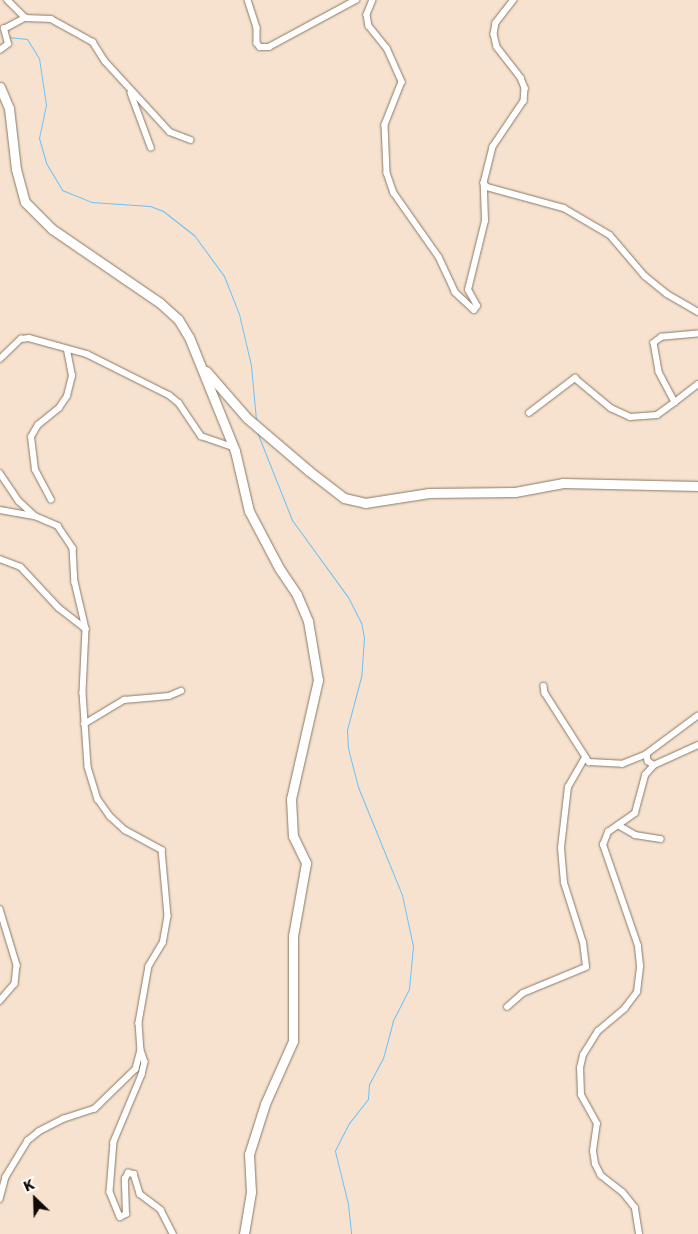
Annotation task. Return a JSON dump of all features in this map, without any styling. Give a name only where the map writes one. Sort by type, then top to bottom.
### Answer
[{"type":"main road","points":[[0,87],[9,108],[16,170],[25,202],[52,229],[118,272],[178,319],[203,368],[233,447],[249,511],[279,568],[297,595],[308,621],[318,680],[291,799],[293,836],[306,863],[293,936],[294,1041],[265,1104],[249,1154],[251,1192],[244,1234]]},
{"type":"main road","points":[[203,368],[247,418],[302,465],[344,498],[365,504],[429,493],[515,492],[563,483],[698,486]]},
{"type":"street","points":[[7,0],[25,18]]},
{"type":"street","points":[[248,0],[257,28],[257,42],[260,47],[268,47],[356,0]]},
{"type":"street","points":[[373,0],[366,15],[369,26],[387,48],[402,82],[385,125],[387,173],[394,193],[439,258],[455,292],[474,310],[477,306],[468,290],[485,222],[484,183],[492,147],[524,101],[525,88],[521,78],[497,47],[494,34],[496,22],[514,0]]},
{"type":"street","points":[[0,50],[8,44],[4,29],[25,18],[51,19],[93,42],[130,89],[170,132],[191,140]]},
{"type":"street","points":[[130,89],[151,147]]},
{"type":"street","points":[[484,183],[497,192],[564,208],[610,235],[645,276],[666,294],[698,312]]},
{"type":"street","points":[[675,402],[660,372],[654,343],[662,337],[698,334]]},
{"type":"street","points":[[0,359],[22,339],[29,338],[86,354],[169,395],[179,403],[201,436],[233,447]]},
{"type":"street","points":[[50,500],[35,470],[31,437],[38,425],[59,408],[67,396],[72,376],[67,350]]},
{"type":"street","points":[[529,413],[575,378],[611,408],[630,417],[657,415],[698,384]]},
{"type":"street","points":[[0,473],[14,496],[35,516]]},
{"type":"street","points":[[0,510],[35,516],[58,526],[70,542],[86,629],[84,724],[86,760],[101,806],[125,830],[162,850],[168,923],[163,943],[149,966],[139,1023],[144,1069],[114,1142],[110,1192],[120,1217],[126,1214],[125,1179],[128,1173],[134,1174],[140,1194],[161,1210],[173,1234]]},
{"type":"street","points":[[0,559],[21,567],[58,608],[86,629]]},
{"type":"street","points":[[544,686],[545,693],[585,757],[596,764],[622,764],[648,754],[698,716]]},
{"type":"street","points":[[84,724],[124,700],[169,696],[181,691]]},
{"type":"street","points":[[639,1234],[635,1208],[623,1193],[601,1176],[595,1164],[593,1151],[597,1124],[581,1095],[580,1068],[583,1055],[598,1031],[634,998],[639,985],[638,946],[603,845],[608,832],[639,807],[645,775],[654,765],[698,745]]},
{"type":"street","points":[[648,754],[648,761],[654,765]]},
{"type":"street","points":[[508,1007],[522,993],[586,967],[583,943],[564,883],[561,848],[568,787],[585,757]]},
{"type":"street","points":[[618,825],[635,835],[661,838]]},
{"type":"street","points":[[0,910],[16,965],[15,984],[0,1001]]},
{"type":"street","points":[[0,1199],[6,1177],[28,1141],[44,1128],[100,1105],[132,1075],[141,1050]]},
{"type":"waterway","points":[[8,37],[27,39],[39,58],[46,105],[39,138],[46,163],[62,190],[91,202],[150,206],[163,211],[194,235],[224,276],[239,314],[251,365],[256,420]]},
{"type":"waterway","points":[[257,432],[292,520],[348,597],[361,622],[364,638],[361,677],[347,730],[348,748],[358,787],[402,895],[413,946],[409,989],[393,1021],[383,1058],[369,1084],[368,1099],[349,1123],[335,1151],[348,1204],[351,1234]]}]
